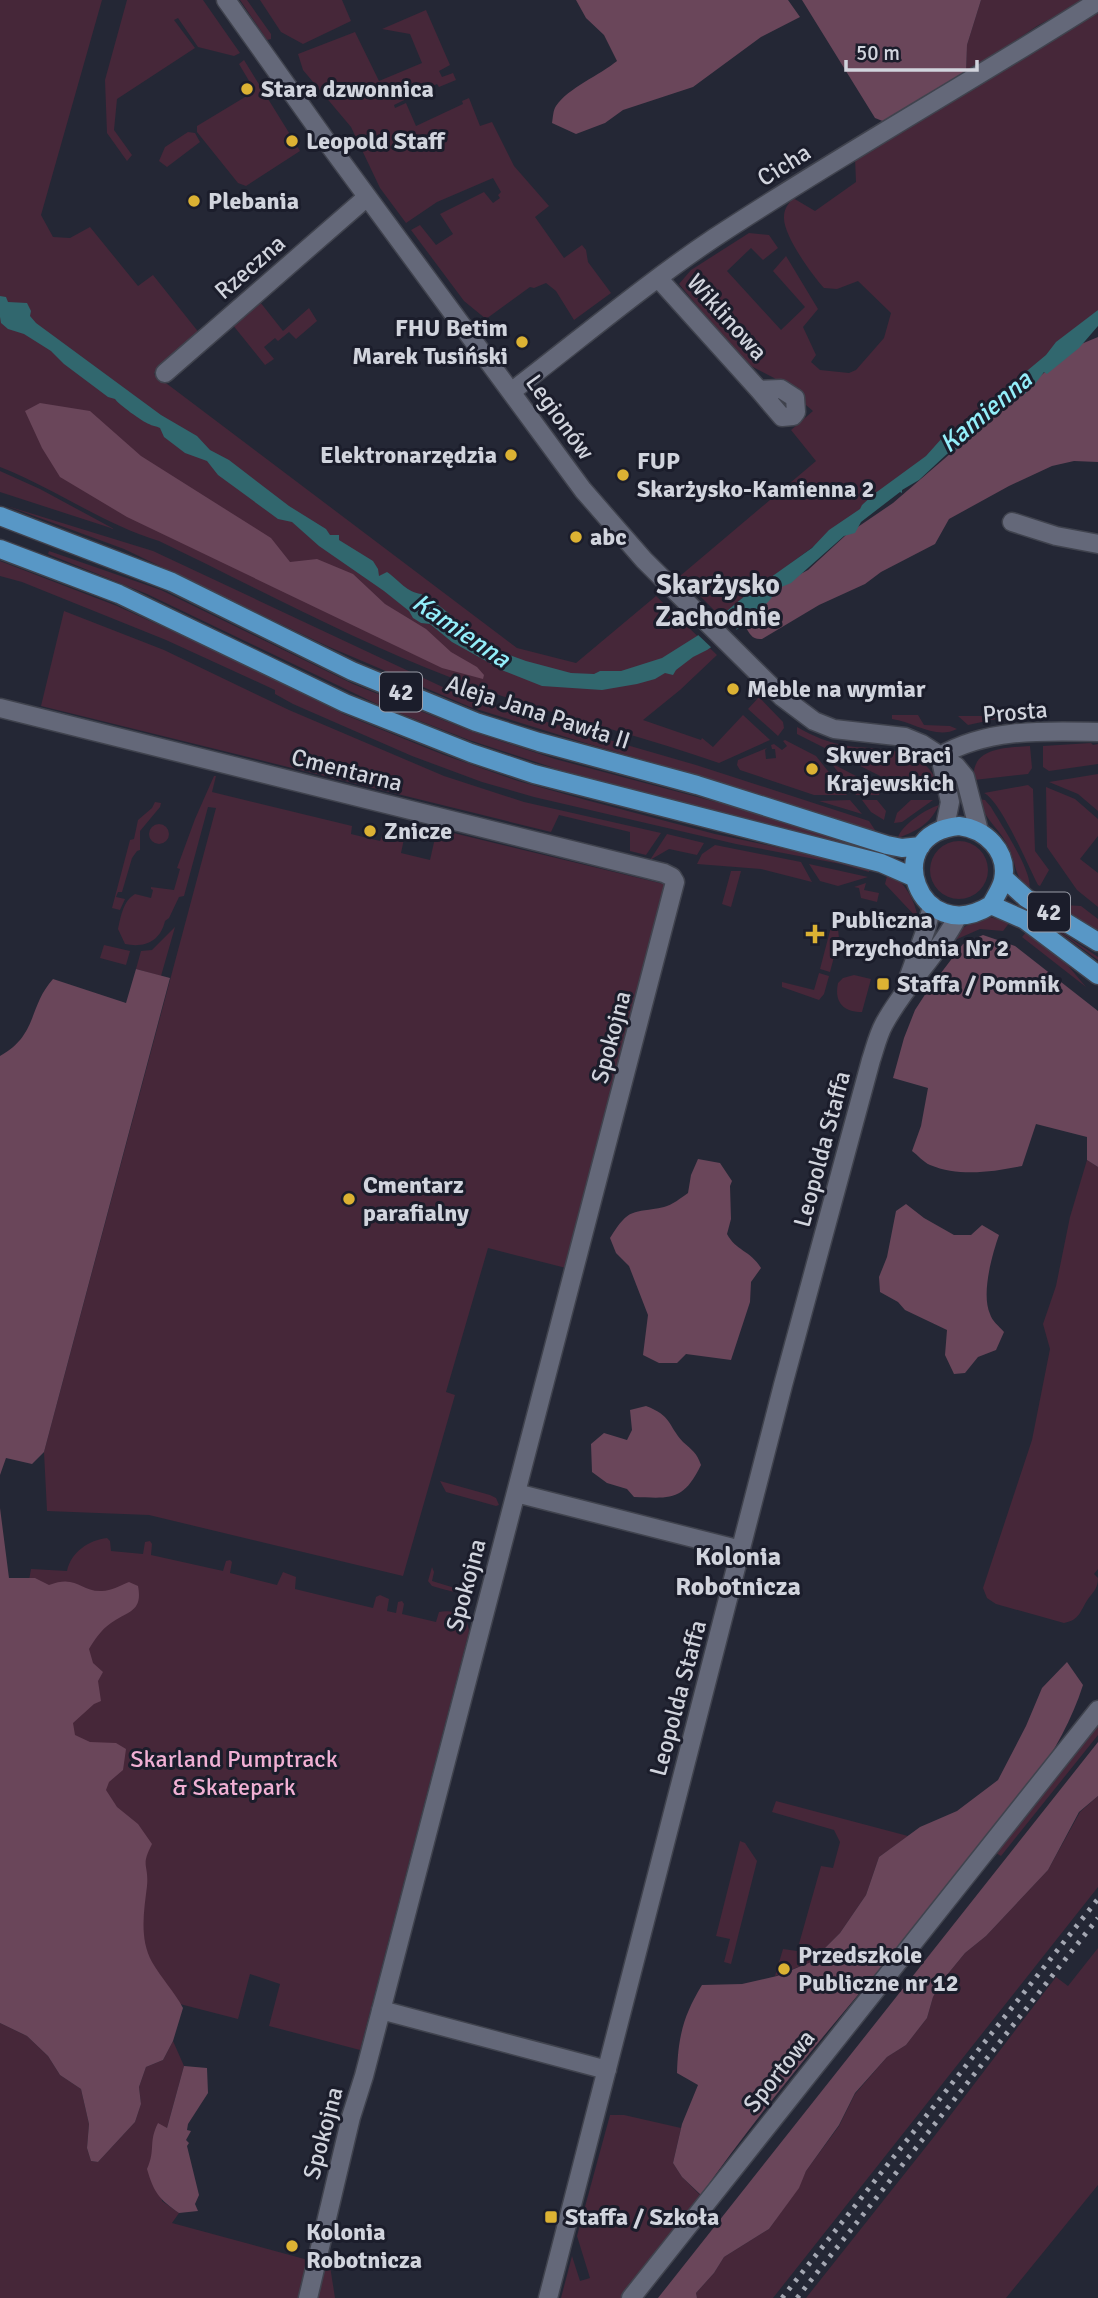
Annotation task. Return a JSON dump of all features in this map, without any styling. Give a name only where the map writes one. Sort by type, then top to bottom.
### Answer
[{"type":"main road","name":"Aleja Jana Pawła II","points":[[0,516],[172,582],[352,671],[476,722],[552,746],[697,785],[887,845],[909,848],[921,846]]},
{"type":"main road","name":"42","points":[[0,549],[119,594],[345,703],[471,752],[534,774],[881,863],[913,877]]},
{"type":"main road","points":[[959,825],[979,831],[986,835],[1000,853],[1003,877],[991,905],[974,914],[948,914],[932,905],[923,896],[913,877],[913,867],[921,846],[935,831],[945,827],[959,825]]},
{"type":"main road","name":"42","points":[[1003,877],[1026,898],[1098,942]]},
{"type":"main road","name":"42","points":[[991,905],[1025,920],[1098,975]]},
{"type":"street","name":"Legionów","points":[[226,0],[583,490],[644,560],[782,697],[814,721],[834,729],[905,737],[956,766],[965,777],[979,831]]},
{"type":"street","name":"Cicha","points":[[511,392],[659,278],[766,205],[1098,1]]},
{"type":"street","name":"Rzeczna","points":[[165,373],[367,197]]},
{"type":"street","name":"Wiklinowa","points":[[659,278],[759,390]]},
{"type":"street","points":[[1012,522],[1056,536],[1098,544]]},
{"type":"street","name":"Cmentarna","points":[[0,708],[664,873],[674,879],[676,885]]},
{"type":"street","name":"Prosta","points":[[940,756],[970,741],[992,735],[1098,732]]},
{"type":"street","points":[[940,756],[950,802],[945,827]]},
{"type":"street","name":"Spokojna","points":[[308,2298],[351,2117],[676,885]]},
{"type":"street","name":"Leopolda Staffa","points":[[903,994],[932,905]]},
{"type":"street","name":"Leopolda Staffa","points":[[548,2298],[786,1372],[871,1060],[883,1026],[903,994],[946,939],[958,915]]},
{"type":"street","points":[[516,1493],[741,1550]]},
{"type":"street","name":"Sportowa","points":[[631,2298],[1098,1710]]},
{"type":"street","points":[[381,2010],[607,2070]]},
{"type":"green space","points":[[0,0],[102,0],[41,215],[53,237],[70,238],[90,227],[138,286],[153,275],[200,334],[154,374],[517,648],[576,663],[656,596],[717,655],[643,720],[701,740],[702,738],[713,747],[743,715],[770,740],[719,763],[485,690],[414,663],[340,630],[0,467]]},
{"type":"green space","points":[[127,0],[203,0],[240,53],[234,56],[198,47],[178,18],[174,20],[195,48],[117,99],[114,130],[132,155],[127,161],[107,133],[105,80]]},
{"type":"green space","points":[[240,0],[247,0],[271,34],[271,39],[267,40]]},
{"type":"green space","points":[[260,0],[342,0],[351,21],[303,44],[281,32]]},
{"type":"green space","points":[[981,0],[1085,0],[1037,26],[966,74],[967,45]]},
{"type":"green space","points":[[426,10],[450,65],[439,71],[442,77],[453,73],[456,80],[439,87],[437,84],[394,105],[395,108],[406,103],[416,126],[463,104],[462,101],[469,98],[480,126],[492,122],[514,166],[549,206],[535,217],[564,258],[582,245],[586,250],[588,262],[611,293],[574,320],[556,291],[546,283],[530,287],[486,319],[464,301],[411,230],[420,225],[436,245],[453,234],[440,214],[484,192],[493,203],[500,198],[498,195],[501,192],[493,178],[437,202],[406,223],[380,188],[351,127],[303,70],[298,54],[355,32],[379,81],[422,63],[410,34],[382,29]]},
{"type":"green space","points":[[1098,10],[1098,315],[857,514],[720,616],[680,576],[816,461],[791,430],[813,411],[774,378],[745,363],[679,284],[691,270],[749,233],[769,235],[778,248],[763,260],[751,248],[727,271],[781,330],[805,307],[773,271],[786,256],[818,309],[803,327],[816,355],[811,362],[820,370],[849,373],[856,370],[884,338],[891,313],[858,281],[837,289],[824,288],[806,265],[788,234],[784,217],[788,205],[793,198],[815,211],[856,182],[855,158]]},
{"type":"green space","points":[[244,60],[291,136],[288,138],[292,145],[296,144],[300,151],[246,186],[238,183],[197,132],[197,126],[255,91],[239,64]]},
{"type":"green space","points":[[188,132],[195,133],[200,142],[167,167],[159,161],[165,147]]},
{"type":"green space","points":[[260,302],[283,331],[309,308],[317,321],[296,339],[289,332],[264,347],[274,359],[265,365],[232,324]]},
{"type":"green space","points":[[0,471],[40,489],[114,529],[0,492]]},
{"type":"green space","points":[[7,506],[153,551],[449,690],[509,711],[696,765],[869,821],[877,833],[470,707],[327,646],[124,549]]},
{"type":"green space","points":[[49,551],[161,590],[353,684],[470,731],[555,759],[791,822],[875,849],[874,853],[560,770],[469,740],[381,706],[147,594],[48,554]]},
{"type":"green space","points":[[0,561],[117,606],[343,714],[444,755],[518,781],[586,800],[715,834],[870,867],[869,872],[736,844],[534,797],[482,782],[412,756],[293,704],[275,694],[275,690],[166,640],[22,582],[0,576]]},
{"type":"green space","points":[[64,611],[164,650],[289,710],[444,776],[524,802],[661,833],[646,855],[630,851],[630,832],[559,815],[551,832],[41,706]]},
{"type":"green space","points":[[759,697],[783,722],[784,728],[778,736],[748,709]]},
{"type":"green space","points":[[892,715],[918,715],[924,725],[950,726],[957,729],[949,732],[933,731],[892,719]]},
{"type":"green space","points":[[958,716],[996,716],[996,719],[968,725]]},
{"type":"green space","points":[[797,727],[835,743],[890,750],[914,757],[925,764],[940,789],[911,789],[886,779],[797,734]]},
{"type":"green space","points":[[783,741],[816,756],[847,795],[814,795],[740,770],[737,765],[738,760],[767,748],[766,759],[776,758],[775,749],[772,749],[771,745],[774,744],[782,750],[787,746]]},
{"type":"green space","points":[[1098,744],[1098,764],[1049,771],[1043,767],[1043,746]]},
{"type":"green space","points":[[1030,746],[1032,768],[1028,774],[974,780],[974,769],[984,755],[1001,749]]},
{"type":"green space","points":[[831,763],[881,789],[879,795],[856,795]]},
{"type":"green space","points":[[1098,774],[1098,811],[1078,794],[1049,782]]},
{"type":"green space","name":"Cmentarz parafialny","points":[[214,776],[212,792],[352,826],[351,834],[380,841],[383,833],[404,839],[401,853],[430,860],[437,829],[668,885],[566,1268],[488,1248],[446,1392],[455,1395],[403,1576],[149,1515],[47,1511],[44,1452],[216,808],[208,807],[184,896],[179,897],[155,939],[139,945],[125,944],[118,929],[120,919],[125,905],[135,894],[151,898],[151,887],[174,890],[180,869],[177,868]]},
{"type":"green space","points":[[1028,785],[1033,789],[1035,851],[1049,870],[1040,886],[1006,821],[991,798],[984,793]]},
{"type":"green space","points":[[1046,787],[1075,799],[1098,819],[1098,836],[1080,859],[1098,873],[1098,907],[1077,890],[1047,847]]},
{"type":"green space","points":[[978,799],[985,800],[991,807],[1016,848],[1027,873],[1029,890],[1018,875],[1008,846],[984,813]]},
{"type":"green space","points":[[850,800],[862,814],[819,801]]},
{"type":"green space","points":[[862,800],[877,800],[886,811],[884,820],[871,812]]},
{"type":"green space","points":[[911,800],[933,800],[902,822],[894,823],[897,813]]},
{"type":"green space","points":[[155,802],[161,803],[160,807],[140,831],[140,850],[132,858],[122,892],[118,892],[116,897],[125,899],[120,910],[112,908],[138,820]]},
{"type":"green space","points":[[939,805],[922,826],[898,838],[915,818]]},
{"type":"green space","points":[[155,824],[163,824],[169,834],[163,844],[155,844],[149,838],[149,830]]},
{"type":"green space","points":[[667,834],[704,843],[697,855],[669,849],[650,860]]},
{"type":"green space","points":[[959,841],[975,846],[983,854],[988,870],[983,886],[975,894],[959,899],[943,894],[935,886],[930,870],[935,854],[943,846]]},
{"type":"green space","points":[[715,845],[801,862],[812,882],[761,869],[697,864],[702,854]]},
{"type":"green space","points":[[809,864],[868,877],[838,886],[820,881]]},
{"type":"green space","points":[[731,871],[741,871],[731,907],[722,904]]},
{"type":"green space","points":[[888,872],[908,892],[918,919],[885,884]]},
{"type":"green space","points":[[866,883],[864,890],[879,893],[877,902],[861,898],[859,888],[854,887]]},
{"type":"green space","points":[[1047,897],[1064,905],[1081,906],[1098,919],[1098,932],[1044,901]]},
{"type":"green space","points":[[989,917],[1010,922],[1003,931],[980,929],[955,940],[953,938],[969,924]]},
{"type":"green space","points":[[1040,918],[1098,957],[1098,960]]},
{"type":"green space","points":[[832,923],[838,929],[839,938],[830,972],[820,969]]},
{"type":"green space","points":[[175,927],[161,976],[136,969],[141,951],[152,950]]},
{"type":"green space","points":[[1028,930],[1054,949],[1086,987],[1022,937]]},
{"type":"green space","points":[[104,945],[130,951],[126,965],[100,958]]},
{"type":"green space","points":[[819,973],[829,976],[824,994],[819,1000],[782,987],[782,982],[814,990]]},
{"type":"green space","points":[[854,975],[871,979],[862,1012],[845,1008],[837,996],[838,983],[843,978]]},
{"type":"green space","points":[[1087,1160],[1098,1167],[1098,1569],[1094,1574],[1098,1578],[1095,1589],[1079,1614],[1064,1623],[996,1604],[987,1598],[983,1588],[1032,1440],[1050,1349],[1043,1324],[1056,1286],[1070,1217]]},
{"type":"green space","points":[[440,1481],[490,1495],[496,1498],[499,1505],[446,1492]]},
{"type":"green space","name":"Skarland Pumptrack & Skatepark","points":[[107,1538],[111,1551],[143,1554],[145,1542],[150,1541],[151,1555],[223,1571],[226,1561],[230,1560],[230,1573],[277,1585],[283,1572],[296,1577],[295,1589],[373,1608],[376,1597],[380,1595],[389,1599],[387,1611],[396,1613],[398,1602],[402,1601],[402,1614],[436,1622],[439,1612],[450,1612],[460,1615],[468,1626],[469,1632],[360,2050],[269,2026],[280,1984],[250,1974],[238,2019],[172,2002],[67,1984],[29,1580],[31,1569],[67,1571],[72,1558],[82,1548]]},
{"type":"green space","points":[[432,1567],[432,1581],[471,1593],[432,1586],[428,1581]]},
{"type":"green space","points":[[1098,1725],[1098,1735],[1001,1856],[996,1853]]},
{"type":"green space","points":[[1098,1796],[1098,1887],[773,2298],[697,2298],[696,2293],[724,2257],[769,2229],[839,2126],[855,2094],[887,2057],[906,2045],[927,2018],[933,1997],[942,1981],[965,1953],[986,1936],[1048,1870],[1080,1812]]},
{"type":"green space","points":[[776,1801],[908,1836],[879,1857],[866,1895],[840,1933],[811,1962],[775,1976],[783,1949],[797,1951],[821,1866],[833,1868],[840,1842],[834,1830],[772,1812]]},
{"type":"green space","points":[[740,1841],[745,1843],[757,1861],[731,1964],[724,1962],[730,1939],[716,1936]]},
{"type":"green space","points":[[1098,1948],[1098,2185],[1006,2298],[806,2298],[1056,1977],[1068,1986]]},
{"type":"green space","points":[[0,2023],[27,2036],[48,2056],[60,2075],[81,2089],[89,2124],[87,2148],[91,2161],[98,2162],[135,2122],[141,2104],[139,2087],[146,2067],[163,2060],[173,2041],[184,2066],[167,2128],[154,2154],[162,2201],[179,2213],[172,2223],[330,2266],[335,2298],[0,2298]]},
{"type":"green space","points":[[610,2115],[624,2115],[681,2128],[673,2163],[682,2177],[702,2197],[621,2298],[561,2298],[572,2256],[580,2281],[590,2278],[577,2236]]},
{"type":"shaded area","points":[[576,0],[788,0],[800,17],[761,37],[693,87],[623,110],[605,123],[576,134],[552,123],[555,108],[568,93],[617,61],[604,35],[586,18]]},
{"type":"shaded area","points":[[802,0],[981,0],[967,45],[966,74],[885,122],[875,118]]},
{"type":"shaded area","points":[[1098,337],[1098,462],[1074,461],[1052,466],[1009,486],[949,519],[935,544],[881,572],[865,584],[819,605],[762,639],[752,636],[745,626],[766,598],[808,570],[846,535],[893,503],[1074,347]]},
{"type":"shaded area","points":[[40,403],[90,411],[141,456],[271,538],[290,562],[317,559],[353,574],[385,604],[426,629],[451,652],[477,667],[484,675],[483,679],[442,668],[127,517],[60,477],[42,448],[25,411]]},
{"type":"shaded area","points":[[983,935],[1015,946],[1098,1011],[1098,1167],[1087,1160],[1087,1137],[1036,1124],[1022,1166],[988,1171],[953,1171],[930,1165],[912,1151],[921,1126],[928,1088],[893,1078],[904,1038],[915,1010],[963,944]]},
{"type":"shaded area","points":[[136,969],[170,978],[44,1452],[32,1464],[6,1458],[0,1475],[0,1056],[21,1039],[45,989],[53,979],[126,1003]]},
{"type":"shaded area","points":[[698,1159],[720,1163],[732,1181],[731,1219],[727,1234],[761,1268],[751,1282],[750,1302],[731,1360],[686,1354],[677,1363],[659,1363],[643,1355],[648,1315],[629,1266],[616,1253],[610,1238],[622,1221],[632,1213],[667,1206],[688,1193],[691,1175]]},
{"type":"shaded area","points":[[906,1204],[954,1235],[971,1235],[982,1225],[999,1235],[991,1264],[987,1296],[991,1317],[1004,1332],[996,1350],[978,1357],[965,1373],[954,1374],[945,1355],[947,1330],[905,1310],[898,1302],[880,1292],[879,1277],[887,1257],[896,1211]]},
{"type":"shaded area","points":[[646,1406],[665,1417],[701,1465],[688,1486],[674,1495],[657,1498],[634,1497],[627,1489],[607,1483],[592,1472],[591,1444],[604,1433],[627,1440],[632,1430],[630,1410]]},
{"type":"shaded area","points":[[0,1508],[9,1578],[35,1578],[49,1585],[66,1581],[95,1591],[109,1590],[129,1582],[138,1586],[138,1601],[133,1610],[104,1629],[89,1649],[93,1663],[103,1672],[98,1681],[101,1701],[73,1723],[75,1735],[90,1742],[116,1743],[126,1749],[123,1770],[109,1782],[106,1790],[117,1807],[138,1824],[152,1844],[146,1862],[145,1944],[159,1974],[183,2008],[173,2041],[163,2060],[146,2067],[139,2087],[141,2104],[135,2122],[98,2162],[91,2161],[87,2148],[89,2124],[81,2089],[60,2075],[48,2056],[27,2036],[0,2023]]},
{"type":"shaded area","points":[[1067,1662],[1083,1685],[1072,1715],[1040,1771],[1001,1823],[787,2081],[701,2195],[682,2177],[673,2163],[682,2124],[698,2085],[677,2073],[680,2038],[690,2007],[702,1985],[742,1984],[777,1976],[811,1962],[840,1933],[866,1895],[879,1857],[920,1827],[957,1811],[998,1780],[1042,1688]]},
{"type":"shaded area","points":[[1098,1742],[1098,1796],[1079,1812],[1048,1870],[986,1936],[965,1953],[942,1981],[933,1997],[927,2018],[906,2045],[887,2057],[855,2093],[839,2125],[769,2229],[724,2257],[696,2293],[697,2298],[658,2298]]},
{"type":"shaded area","points":[[184,2066],[207,2068],[208,2093],[188,2124],[187,2130],[191,2131],[186,2140],[189,2143],[187,2146],[199,2195],[195,2204],[198,2211],[179,2213],[158,2195],[147,2169],[155,2130],[158,2123],[167,2128]]},
{"type":"water","name":"Kamienna","points":[[0,296],[6,297],[8,302],[27,303],[30,316],[36,323],[161,415],[197,436],[210,450],[229,460],[289,506],[326,529],[330,535],[339,535],[339,540],[373,561],[379,576],[387,572],[407,589],[422,594],[422,606],[432,600],[493,649],[571,673],[594,674],[600,671],[621,671],[662,658],[697,636],[746,595],[812,548],[829,530],[860,509],[874,494],[926,456],[943,437],[961,426],[1046,355],[1056,342],[1098,310],[1098,326],[1079,348],[1047,374],[1044,372],[1025,394],[1019,392],[969,434],[957,449],[861,522],[855,533],[844,536],[791,583],[779,588],[745,624],[693,657],[673,675],[665,673],[637,684],[602,690],[542,686],[504,671],[452,642],[430,624],[413,618],[409,611],[384,591],[319,546],[292,522],[278,519],[218,475],[207,461],[185,453],[164,437],[160,428],[146,423],[115,399],[108,397],[51,351],[24,334],[8,329],[1,323]]},
{"type":"pier","points":[[720,613],[739,632],[714,650],[696,633]]},
{"type":"railway","points":[[782,2298],[1098,1899]]},
{"type":"railway","points":[[797,2298],[1098,1918]]},
{"type":"place","name":"Stara dzwonnica","points":[[247,89]]},
{"type":"place","name":"Leopold Staff","points":[[292,141]]},
{"type":"place","name":"Plebania","points":[[194,201]]},
{"type":"place","name":"FHU Betim Marek Tusiński","points":[[522,342]]},
{"type":"place","name":"Elektronarzędzia","points":[[511,455]]},
{"type":"place","name":"FUP Skarżysko-Kamienna 2","points":[[623,475]]},
{"type":"place","name":"abc","points":[[576,537]]},
{"type":"place","name":"Meble na wymiar","points":[[733,689]]},
{"type":"place","name":"Skwer Braci Krajewskich","points":[[812,769]]},
{"type":"place","name":"Znicze","points":[[370,831]]},
{"type":"place","name":"Publiczna Przychodnia Nr 2","points":[[815,934]]},
{"type":"place","name":"Staffa / Pomnik","points":[[883,984]]},
{"type":"place","name":"Cmentarz parafialny","points":[[349,1199]]},
{"type":"place","name":"Przedszkole Publiczne nr 12","points":[[784,1969]]},
{"type":"place","name":"Staffa / Szkoła","points":[[551,2217]]},
{"type":"place","name":"Kolonia Robotnicza","points":[[292,2246]]},
{"type":"district","name":"Skarżysko Zachodnie","points":[[718,601]]},
{"type":"district","name":"Kolonia Robotnicza","points":[[738,1572]]}]
